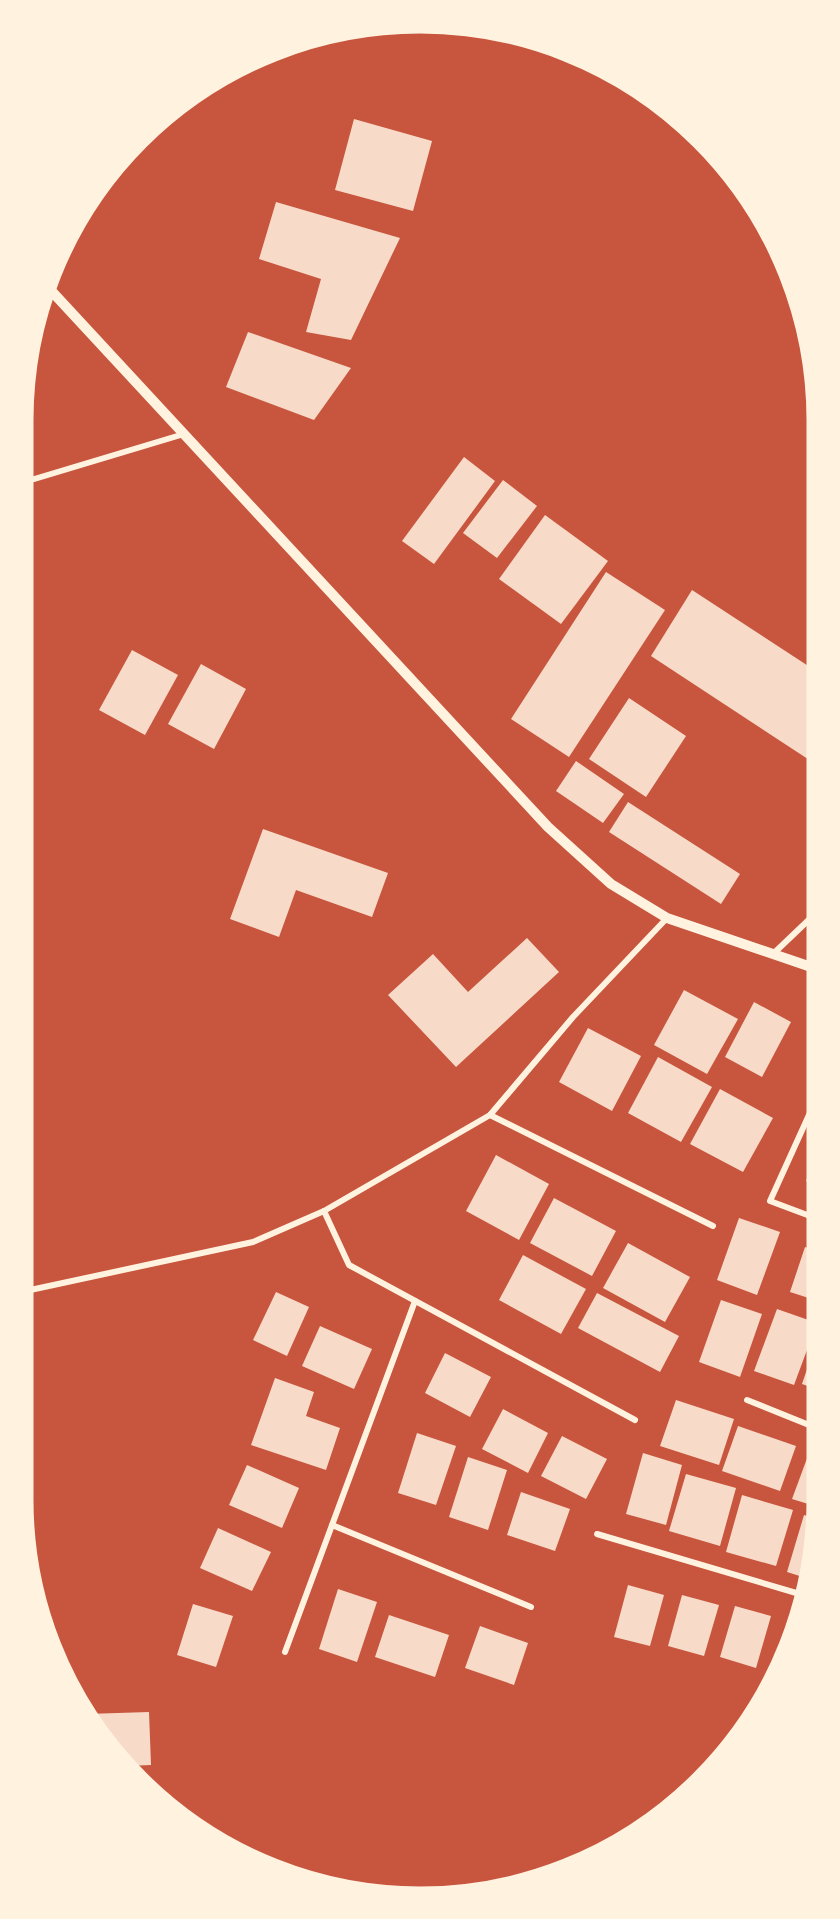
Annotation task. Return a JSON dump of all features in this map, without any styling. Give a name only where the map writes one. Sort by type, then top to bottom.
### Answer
[{"type":"street","points":[[53,293],[548,827],[611,884],[667,918],[774,952],[808,965]]},
{"type":"street","points":[[32,480],[184,434]]},
{"type":"street","points":[[32,1290],[253,1242],[324,1211],[490,1115],[573,1017],[667,918]]},
{"type":"street","points":[[774,952],[808,920]]},
{"type":"street","points":[[490,1115],[713,1226]]},
{"type":"street","points":[[808,1117],[770,1201],[808,1215]]},
{"type":"street","points":[[324,1211],[349,1265],[635,1420]]},
{"type":"street","points":[[285,1652],[415,1301]]},
{"type":"street","points":[[747,1400],[808,1425]]},
{"type":"street","points":[[332,1525],[531,1607]]},
{"type":"street","points":[[597,1534],[797,1593]]},
{"type":"building","points":[[354,119],[432,141],[413,211],[335,190]]},
{"type":"building","points":[[276,202],[400,238],[351,340],[306,332],[321,279],[259,259]]},
{"type":"building","points":[[248,332],[351,368],[314,420],[226,387]]},
{"type":"building","points":[[464,457],[495,481],[434,564],[402,541]]},
{"type":"building","points":[[503,480],[537,506],[497,558],[463,533]]},
{"type":"building","points":[[545,515],[608,561],[561,624],[499,579]]},
{"type":"building","points":[[606,572],[665,610],[569,757],[511,719]]},
{"type":"building","points":[[692,590],[808,666],[808,759],[651,656]]},
{"type":"building","points":[[132,650],[178,675],[145,735],[99,710]]},
{"type":"building","points":[[201,664],[246,689],[214,749],[168,724]]},
{"type":"building","points":[[629,698],[686,736],[646,797],[589,759]]},
{"type":"building","points":[[576,761],[624,794],[603,823],[556,791]]},
{"type":"building","points":[[628,802],[740,874],[721,904],[609,832]]},
{"type":"building","points":[[263,829],[388,873],[372,917],[296,890],[279,937],[230,919]]},
{"type":"building","points":[[527,938],[559,972],[456,1067],[388,995],[433,954],[468,992]]},
{"type":"building","points":[[684,990],[738,1019],[707,1074],[654,1045]]},
{"type":"building","points":[[754,1002],[791,1022],[762,1077],[725,1057]]},
{"type":"building","points":[[588,1028],[641,1056],[612,1111],[559,1082]]},
{"type":"building","points":[[658,1057],[712,1087],[681,1142],[628,1113]]},
{"type":"building","points":[[720,1089],[773,1118],[743,1172],[690,1144]]},
{"type":"building","points":[[496,1155],[549,1184],[519,1240],[466,1211]]},
{"type":"building","points":[[554,1198],[616,1231],[592,1276],[530,1243]]},
{"type":"building","points":[[739,1218],[780,1232],[757,1295],[717,1280]]},
{"type":"building","points":[[628,1243],[690,1277],[665,1322],[603,1288]]},
{"type":"building","points":[[805,1247],[808,1248],[808,1298],[790,1292]]},
{"type":"building","points":[[523,1255],[586,1289],[561,1334],[499,1300]]},
{"type":"building","points":[[276,1292],[309,1307],[287,1356],[253,1340]]},
{"type":"building","points":[[597,1293],[679,1336],[660,1372],[578,1328]]},
{"type":"building","points":[[721,1300],[762,1314],[740,1377],[699,1362]]},
{"type":"building","points":[[777,1309],[808,1320],[808,1347],[794,1385],[754,1371]]},
{"type":"building","points":[[320,1326],[372,1349],[354,1389],[302,1366]]},
{"type":"building","points":[[445,1353],[491,1377],[470,1417],[425,1393]]},
{"type":"building","points":[[808,1366],[808,1386],[802,1384]]},
{"type":"building","points":[[275,1378],[314,1392],[306,1416],[340,1428],[326,1470],[251,1445]]},
{"type":"building","points":[[676,1400],[734,1419],[719,1465],[660,1446]]},
{"type":"building","points":[[503,1409],[548,1433],[528,1473],[482,1449]]},
{"type":"building","points":[[738,1426],[796,1446],[780,1491],[722,1471]]},
{"type":"building","points":[[417,1433],[456,1446],[436,1505],[398,1493]]},
{"type":"building","points":[[562,1436],[607,1459],[586,1499],[541,1476]]},
{"type":"building","points":[[643,1453],[682,1465],[666,1525],[626,1514]]},
{"type":"building","points":[[808,1456],[808,1504],[792,1499]]},
{"type":"building","points":[[468,1457],[507,1470],[488,1530],[449,1517]]},
{"type":"building","points":[[247,1465],[299,1488],[282,1528],[229,1505]]},
{"type":"building","points":[[686,1474],[736,1488],[720,1546],[669,1531]]},
{"type":"building","points":[[521,1492],[570,1509],[555,1551],[507,1535]]},
{"type":"building","points":[[742,1495],[793,1510],[776,1566],[726,1552]]},
{"type":"building","points":[[804,1515],[808,1516],[801,1576],[787,1572]]},
{"type":"building","points":[[218,1528],[271,1552],[252,1591],[200,1568]]},
{"type":"building","points":[[628,1585],[664,1595],[650,1646],[614,1637]]},
{"type":"building","points":[[338,1589],[377,1602],[357,1662],[319,1649]]},
{"type":"building","points":[[682,1595],[719,1605],[704,1656],[668,1646]]},
{"type":"building","points":[[193,1604],[233,1616],[216,1667],[177,1655]]},
{"type":"building","points":[[735,1606],[771,1616],[756,1668],[720,1657]]},
{"type":"building","points":[[389,1615],[449,1635],[435,1677],[375,1657]]},
{"type":"building","points":[[480,1626],[528,1643],[514,1685],[465,1668]]},
{"type":"building","points":[[149,1712],[151,1765],[137,1766],[96,1714]]}]
